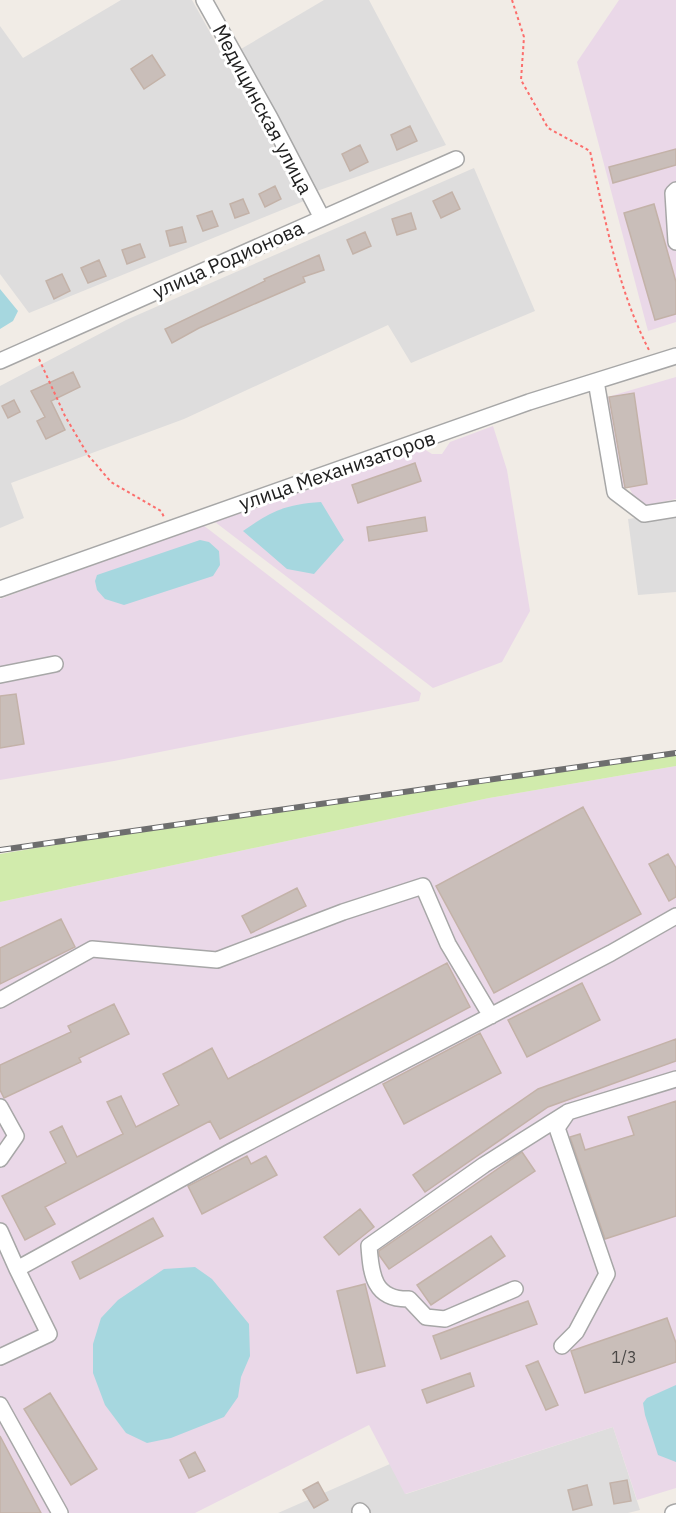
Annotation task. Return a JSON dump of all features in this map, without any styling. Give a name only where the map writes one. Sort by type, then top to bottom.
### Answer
[{"type":"street","name":"Медицинская улица","points":[[204,0],[270,118],[322,218]]},
{"type":"street","name":"улица Родионова","points":[[0,361],[456,159]]},
{"type":"street","points":[[676,190],[673,193],[676,242]]},
{"type":"street","name":"улица Механизаторов","points":[[0,588],[529,402],[676,357]]},
{"type":"street","points":[[596,381],[615,492],[644,514],[676,509]]},
{"type":"street","points":[[0,675],[55,664]]},
{"type":"street","points":[[0,1000],[92,949],[217,960],[343,912],[423,886],[448,944],[491,1016]]},
{"type":"street","points":[[17,1269],[230,1152],[611,953],[676,916]]},
{"type":"street","points":[[515,1289],[446,1319],[426,1317],[409,1299],[395,1299],[380,1290],[371,1271],[369,1246],[484,1165],[568,1112],[676,1079]]},
{"type":"street","points":[[0,1107],[16,1136],[0,1159]]},
{"type":"street","points":[[562,1346],[576,1332],[607,1274],[557,1128],[568,1112]]},
{"type":"street","points":[[0,1231],[49,1334],[0,1357]]},
{"type":"street","points":[[0,1405],[60,1513]]},
{"type":"path","points":[[512,0],[524,37],[522,80],[548,128],[590,152],[608,231],[635,324],[655,363]]},
{"type":"path","points":[[33,345],[65,416],[88,455],[111,482],[160,512],[170,528]]},
{"type":"shaded area","points":[[121,0],[192,0],[304,201],[29,313],[0,274],[0,26],[23,58]]},
{"type":"shaded area","points":[[324,0],[369,0],[446,145],[317,191],[241,49]]},
{"type":"shaded area","points":[[619,0],[676,0],[676,322],[648,331],[577,62]]},
{"type":"shaded area","points":[[474,168],[535,311],[411,363],[388,325],[184,419],[11,483],[24,518],[0,528],[0,386],[126,320]]},
{"type":"shaded area","points":[[676,377],[676,499],[643,506],[636,502],[629,487],[617,489],[604,398]]},
{"type":"shaded area","points":[[493,426],[507,470],[530,611],[502,662],[433,688],[215,522],[424,449],[432,454],[442,454],[450,442]]},
{"type":"shaded area","points":[[676,512],[676,592],[638,595],[628,519]]},
{"type":"shaded area","points":[[203,525],[421,693],[419,701],[114,761],[0,780],[0,599]]},
{"type":"shaded area","points":[[676,766],[676,1488],[637,1500],[613,1427],[405,1494],[369,1425],[195,1513],[0,1513],[0,902],[489,798]]},
{"type":"shaded area","points":[[613,1427],[640,1510],[628,1513],[278,1513],[390,1464],[406,1494]]},
{"type":"green space","points":[[676,755],[676,766],[489,798],[0,902],[0,854],[193,822]]},
{"type":"water","points":[[0,289],[18,311],[13,321],[0,329]]},
{"type":"water","points":[[321,502],[344,540],[314,574],[287,569],[243,531],[262,518],[280,510]]},
{"type":"water","points":[[200,540],[209,542],[219,551],[220,565],[213,576],[124,605],[105,599],[97,590],[95,581],[97,575]]},
{"type":"water","points":[[195,1267],[212,1279],[249,1324],[250,1356],[241,1377],[238,1397],[224,1417],[171,1438],[147,1443],[126,1433],[105,1405],[93,1373],[93,1344],[101,1318],[118,1300],[164,1269]]},
{"type":"water","points":[[676,1385],[676,1462],[658,1455],[643,1403],[647,1398]]},
{"type":"building","points":[[152,55],[165,75],[144,89],[131,69]]},
{"type":"building","points":[[410,126],[417,141],[397,150],[391,135]]},
{"type":"building","points":[[360,145],[368,162],[350,171],[342,154]]},
{"type":"building","points":[[676,149],[676,165],[613,183],[609,167]]},
{"type":"building","points":[[275,186],[281,199],[265,207],[259,194]]},
{"type":"building","points":[[452,192],[460,209],[441,218],[433,201]]},
{"type":"building","points":[[243,199],[249,213],[235,218],[230,204]]},
{"type":"building","points":[[654,204],[676,282],[676,314],[655,320],[624,213]]},
{"type":"building","points":[[212,211],[218,226],[203,231],[197,216]]},
{"type":"building","points":[[411,213],[416,229],[397,235],[392,219]]},
{"type":"building","points":[[182,227],[186,242],[170,246],[166,231]]},
{"type":"building","points":[[365,232],[371,246],[353,254],[347,240]]},
{"type":"building","points":[[140,244],[145,257],[127,264],[122,250]]},
{"type":"building","points":[[319,255],[324,270],[303,277],[305,282],[199,328],[172,343],[165,329],[265,281],[264,279]]},
{"type":"building","points":[[99,260],[106,276],[88,283],[81,268]]},
{"type":"building","points":[[62,274],[70,291],[54,299],[46,281]]},
{"type":"building","points":[[73,372],[80,387],[51,401],[65,430],[46,439],[37,421],[45,417],[31,391]]},
{"type":"building","points":[[634,393],[647,484],[625,488],[609,397]]},
{"type":"building","points":[[14,400],[20,412],[8,418],[2,406]]},
{"type":"building","points":[[415,463],[421,481],[358,503],[352,485]]},
{"type":"building","points":[[425,517],[427,531],[369,541],[367,527]]},
{"type":"building","points":[[16,694],[24,744],[0,748],[0,696]]},
{"type":"building","points":[[583,807],[641,914],[494,993],[436,886]]},
{"type":"building","points":[[668,854],[676,868],[676,897],[669,901],[649,864]]},
{"type":"building","points":[[297,888],[306,906],[251,933],[242,916]]},
{"type":"building","points":[[61,919],[75,947],[0,984],[0,948]]},
{"type":"building","points":[[447,963],[470,1007],[220,1139],[210,1121],[45,1207],[55,1224],[25,1240],[2,1196],[66,1163],[50,1132],[62,1126],[77,1157],[123,1134],[107,1102],[121,1096],[136,1127],[179,1105],[163,1074],[212,1048],[228,1079]]},
{"type":"building","points":[[582,983],[600,1020],[527,1057],[508,1020]]},
{"type":"building","points":[[114,1004],[129,1034],[79,1058],[81,1062],[4,1098],[0,1090],[0,1065],[71,1032],[68,1026]]},
{"type":"building","points":[[480,1033],[501,1073],[404,1124],[383,1084]]},
{"type":"building","points":[[676,1039],[676,1061],[548,1107],[425,1192],[413,1175],[538,1089]]},
{"type":"building","points":[[676,1101],[676,1216],[605,1239],[570,1137],[580,1134],[585,1150],[634,1135],[628,1117]]},
{"type":"building","points":[[522,1152],[535,1171],[389,1269],[379,1255],[379,1251]]},
{"type":"building","points":[[247,1156],[251,1164],[266,1156],[277,1175],[202,1214],[188,1186]]},
{"type":"building","points":[[360,1209],[374,1227],[339,1255],[324,1237]]},
{"type":"building","points":[[153,1218],[163,1236],[80,1279],[72,1262]]},
{"type":"building","points":[[491,1236],[505,1256],[431,1305],[417,1285]]},
{"type":"building","points":[[365,1284],[385,1366],[357,1373],[337,1291]]},
{"type":"building","points":[[528,1301],[537,1324],[441,1359],[433,1336]]},
{"type":"building","points":[[667,1318],[676,1343],[676,1362],[585,1393],[571,1351]]},
{"type":"building","points":[[538,1361],[558,1405],[546,1410],[526,1366]]},
{"type":"building","points":[[470,1373],[474,1386],[427,1403],[422,1390]]},
{"type":"building","points":[[50,1393],[97,1469],[71,1485],[24,1409]]},
{"type":"building","points":[[0,1436],[41,1513],[0,1513]]},
{"type":"building","points":[[195,1452],[205,1471],[189,1478],[180,1460]]},
{"type":"building","points":[[627,1480],[631,1501],[614,1504],[610,1483]]},
{"type":"building","points":[[318,1482],[328,1500],[314,1508],[303,1490]]},
{"type":"building","points":[[587,1485],[592,1505],[573,1510],[568,1490]]},
{"type":"railway","points":[[0,850],[676,753]]}]
